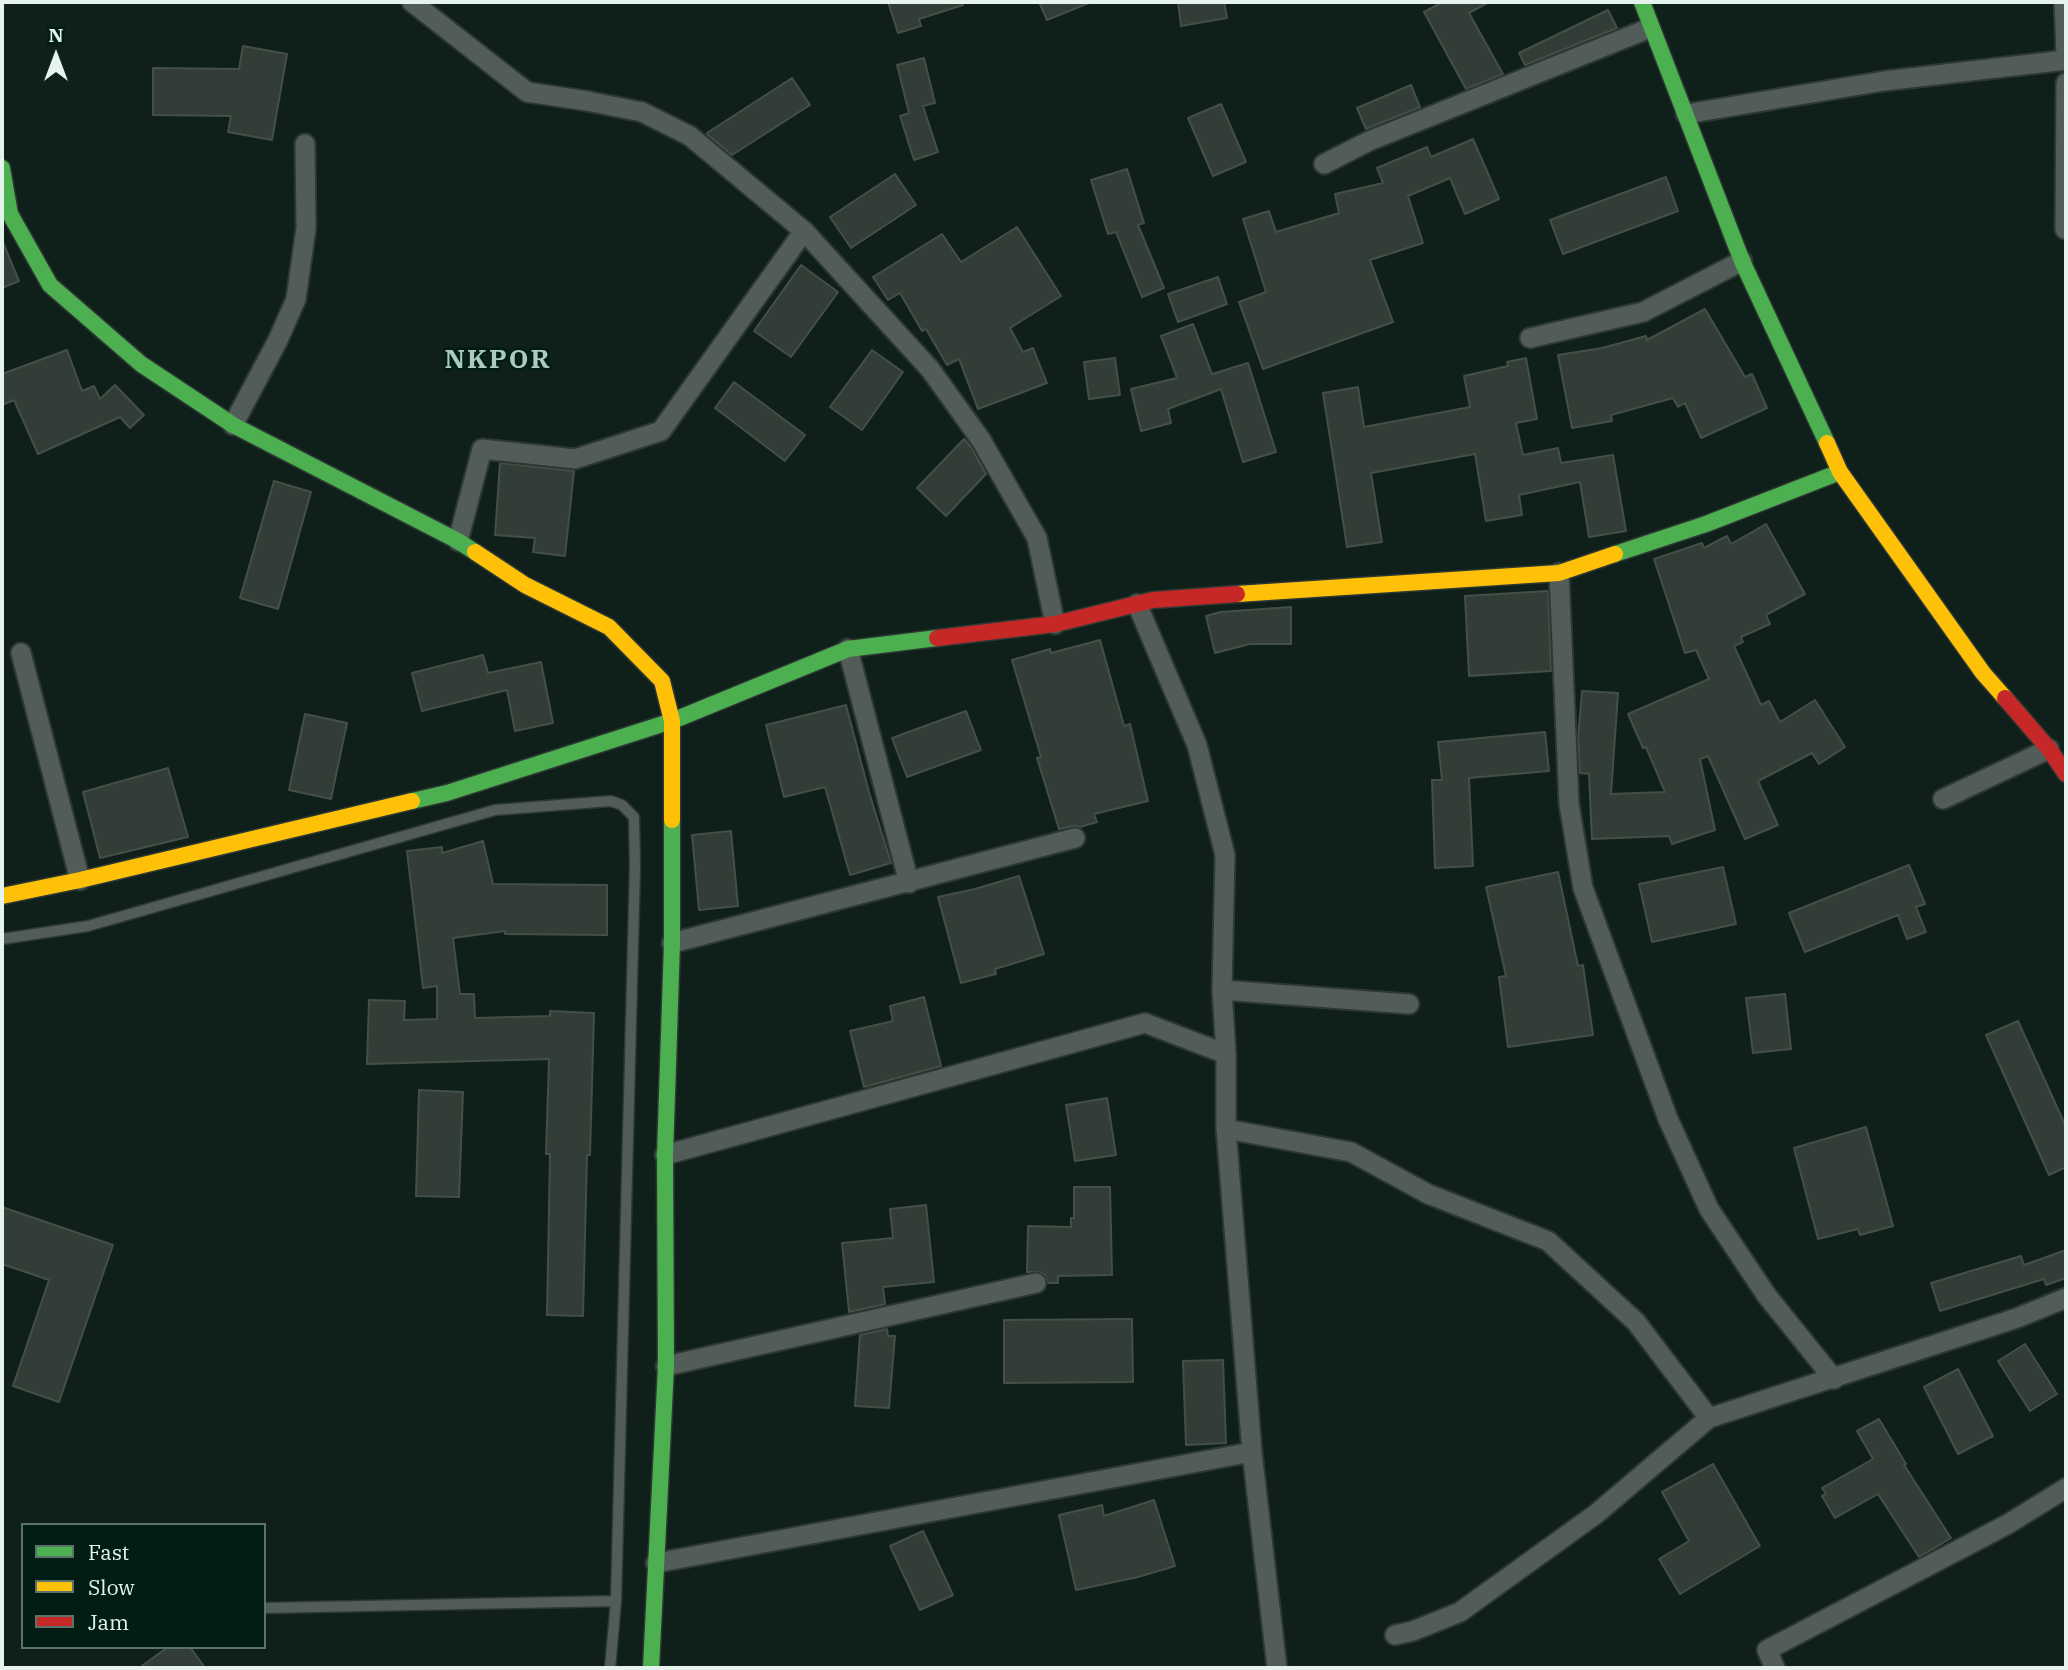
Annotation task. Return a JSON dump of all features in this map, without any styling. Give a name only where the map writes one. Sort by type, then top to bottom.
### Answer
[{"type":"street","points":[[412,2],[527,93],[587,100],[642,112],[690,136],[804,231],[930,369],[981,440],[1037,538],[1055,624]]},
{"type":"street","points":[[1642,2],[1742,261],[1840,472],[1983,673],[2049,749],[2066,774]]},
{"type":"street","points":[[2064,2],[2066,55]]},
{"type":"street","points":[[1324,164],[1369,141],[1650,28]]},
{"type":"street","points":[[1686,114],[1884,81],[2066,61]]},
{"type":"street","points":[[2064,229],[2066,83]]},
{"type":"street","points":[[233,425],[278,340],[296,299],[306,228],[305,144]]},
{"type":"street","points":[[2,168],[10,214],[50,285],[141,365],[233,425],[458,541],[525,585],[609,627],[663,681],[672,721],[672,943],[665,1155],[666,1366],[651,1668]]},
{"type":"street","points":[[458,541],[482,449],[575,459],[662,431],[804,231]]},
{"type":"street","points":[[1531,338],[1643,312],[1742,261]]},
{"type":"street","points":[[2,896],[447,793],[672,721],[848,649],[1055,624],[1153,600],[1559,573],[1706,524],[1840,472]]},
{"type":"street","points":[[1559,573],[1569,804],[1583,888],[1668,1119],[1709,1209],[1767,1296],[1834,1379]]},
{"type":"street","points":[[1137,604],[1196,745],[1225,855],[1222,990],[1226,1054],[1226,1129],[1252,1452],[1277,1668]]},
{"type":"street","points":[[848,649],[909,883]]},
{"type":"street","points":[[21,653],[80,880]]},
{"type":"street","points":[[1943,799],[2049,749]]},
{"type":"street","points":[[672,943],[1075,838]]},
{"type":"street","points":[[1222,990],[1409,1004]]},
{"type":"street","points":[[665,1155],[1145,1023],[1226,1054]]},
{"type":"street","points":[[1226,1129],[1351,1152],[1428,1194],[1548,1241],[1636,1322],[1709,1418]]},
{"type":"street","points":[[666,1366],[1036,1283]]},
{"type":"street","points":[[1395,1635],[1413,1631],[1460,1612],[1596,1514],[1709,1418],[2017,1318],[2066,1298]]},
{"type":"street","points":[[656,1563],[1252,1452]]},
{"type":"street","points":[[1775,1668],[1767,1650],[2008,1524],[2066,1488]]},
{"type":"lane","points":[[2,939],[88,926],[495,810],[611,801],[622,805],[634,817],[635,865],[616,1601],[610,1668]]},
{"type":"lane","points":[[266,1608],[616,1601]]},
{"type":"building","points":[[888,2],[963,2],[963,5],[919,19],[921,26],[898,33]]},
{"type":"building","points":[[1039,2],[1091,2],[1047,20]]},
{"type":"building","points":[[1178,2],[1224,2],[1227,18],[1181,26]]},
{"type":"building","points":[[1443,2],[1489,2],[1469,13],[1503,74],[1466,89],[1424,12]]},
{"type":"building","points":[[1608,10],[1617,28],[1525,65],[1519,53]]},
{"type":"building","points":[[243,46],[287,54],[272,140],[228,132],[231,116],[153,115],[153,68],[239,69]]},
{"type":"building","points":[[924,58],[935,103],[923,106],[938,152],[914,160],[900,116],[909,113],[897,65]]},
{"type":"building","points":[[792,78],[810,105],[732,155],[708,135],[707,133]]},
{"type":"building","points":[[1411,85],[1420,107],[1366,129],[1357,108]]},
{"type":"building","points":[[1221,104],[1246,162],[1213,176],[1188,118]]},
{"type":"building","points":[[1473,139],[1499,199],[1465,214],[1450,178],[1408,196],[1423,243],[1370,260],[1393,322],[1263,369],[1239,302],[1266,292],[1243,219],[1269,211],[1276,232],[1339,213],[1335,194],[1383,183],[1377,168],[1427,147],[1431,157]]},
{"type":"building","points":[[1127,169],[1144,223],[1138,225],[1164,288],[1142,297],[1116,232],[1108,234],[1091,180]]},
{"type":"building","points":[[895,174],[916,205],[851,248],[830,217]]},
{"type":"building","points":[[1666,177],[1678,211],[1563,254],[1550,220]]},
{"type":"building","points":[[1017,227],[1061,296],[1010,328],[1023,352],[1033,348],[1047,383],[978,409],[959,359],[947,365],[926,329],[922,331],[900,293],[888,300],[873,277],[942,234],[961,262]]},
{"type":"building","points":[[2,240],[19,281],[2,288]]},
{"type":"building","points":[[801,265],[838,292],[791,357],[754,331]]},
{"type":"building","points":[[1218,277],[1227,304],[1178,322],[1168,294]]},
{"type":"building","points":[[1705,309],[1745,377],[1752,374],[1767,408],[1701,438],[1685,403],[1678,407],[1673,398],[1611,415],[1612,421],[1572,428],[1558,355],[1602,348],[1646,336],[1647,340]]},
{"type":"building","points":[[1193,324],[1212,374],[1248,363],[1276,452],[1243,462],[1221,389],[1168,409],[1171,423],[1141,431],[1131,389],[1177,378],[1161,336]]},
{"type":"building","points":[[67,350],[82,391],[94,386],[100,399],[115,385],[144,415],[130,428],[120,417],[38,454],[14,400],[2,405],[2,374]]},
{"type":"building","points":[[872,350],[903,372],[862,430],[830,407]]},
{"type":"building","points":[[1115,358],[1120,395],[1089,399],[1084,362]]},
{"type":"building","points":[[1526,358],[1537,419],[1516,423],[1523,455],[1558,448],[1561,463],[1613,455],[1626,531],[1589,537],[1580,482],[1519,495],[1522,515],[1486,521],[1475,454],[1371,473],[1382,542],[1347,547],[1323,393],[1358,387],[1364,427],[1470,407],[1464,376],[1508,366],[1507,362]]},
{"type":"building","points":[[734,382],[805,435],[785,461],[715,408]]},
{"type":"building","points":[[964,439],[986,474],[946,516],[917,488]]},
{"type":"building","points":[[500,463],[574,471],[565,556],[533,552],[535,538],[495,535]]},
{"type":"building","points":[[274,481],[311,492],[278,609],[240,598]]},
{"type":"building","points":[[1766,524],[1805,594],[1766,615],[1770,624],[1741,637],[1743,642],[1734,646],[1761,705],[1769,701],[1780,722],[1815,700],[1845,747],[1819,764],[1812,753],[1758,781],[1778,825],[1745,839],[1708,756],[1700,759],[1715,830],[1672,844],[1669,836],[1592,839],[1589,774],[1580,773],[1578,739],[1582,691],[1618,693],[1611,794],[1665,792],[1646,747],[1643,748],[1628,714],[1709,679],[1696,650],[1685,653],[1654,559],[1702,543],[1704,548],[1727,536],[1731,544]]},
{"type":"building","points":[[1548,591],[1551,671],[1469,676],[1465,596]]},
{"type":"building","points":[[1291,607],[1291,644],[1250,644],[1215,653],[1206,616],[1220,612]]},
{"type":"building","points":[[1100,640],[1124,726],[1130,724],[1148,801],[1094,814],[1097,822],[1059,829],[1037,758],[1041,757],[1012,660],[1050,649],[1051,653]]},
{"type":"building","points":[[483,655],[488,673],[541,662],[553,723],[515,731],[507,690],[422,711],[412,673]]},
{"type":"building","points":[[846,705],[891,863],[850,875],[825,787],[784,797],[766,725]]},
{"type":"building","points":[[966,711],[981,750],[907,777],[892,738]]},
{"type":"building","points":[[305,714],[347,723],[331,799],[289,790]]},
{"type":"building","points":[[1545,732],[1549,771],[1469,778],[1473,866],[1435,868],[1432,780],[1442,780],[1438,742]]},
{"type":"building","points":[[168,768],[188,837],[100,858],[83,792]]},
{"type":"building","points":[[731,831],[738,906],[699,910],[692,835]]},
{"type":"building","points":[[483,841],[493,884],[607,885],[607,935],[505,934],[505,931],[453,938],[460,994],[474,994],[475,1018],[550,1016],[550,1011],[594,1013],[583,1316],[547,1315],[550,1154],[546,1154],[549,1059],[367,1064],[369,1000],[405,1001],[404,1020],[437,1019],[437,986],[423,988],[407,851],[442,847],[442,853]]},
{"type":"building","points":[[1909,865],[1925,904],[1916,907],[1926,932],[1907,939],[1898,915],[1805,952],[1789,913]]},
{"type":"building","points":[[1723,867],[1736,924],[1652,942],[1639,884]]},
{"type":"building","points":[[1558,872],[1578,966],[1583,965],[1593,1035],[1508,1047],[1499,977],[1506,976],[1486,887]]},
{"type":"building","points":[[1019,876],[1044,954],[995,969],[996,974],[961,983],[938,897]]},
{"type":"building","points":[[1785,994],[1791,1049],[1753,1053],[1746,998]]},
{"type":"building","points":[[924,997],[941,1066],[864,1087],[850,1031],[893,1021],[890,1006]]},
{"type":"building","points":[[2018,1021],[2066,1127],[2066,1167],[2049,1175],[1986,1035]]},
{"type":"building","points":[[419,1090],[463,1092],[459,1197],[416,1196]]},
{"type":"building","points":[[1107,1098],[1116,1155],[1075,1161],[1066,1105]]},
{"type":"building","points":[[1866,1127],[1893,1226],[1860,1235],[1858,1229],[1818,1239],[1794,1148]]},
{"type":"building","points":[[1074,1187],[1110,1187],[1112,1275],[1058,1276],[1058,1283],[1048,1283],[1045,1275],[1040,1272],[1027,1272],[1028,1226],[1071,1227],[1071,1218],[1074,1218]]},
{"type":"building","points":[[926,1205],[934,1282],[883,1287],[885,1304],[849,1312],[842,1243],[893,1238],[890,1209]]},
{"type":"building","points":[[2,1207],[113,1245],[59,1402],[13,1386],[49,1280],[2,1264]]},
{"type":"building","points":[[2066,1250],[2066,1278],[2046,1285],[2044,1279],[1940,1311],[1931,1283],[2021,1256],[2024,1265]]},
{"type":"building","points":[[1132,1319],[1133,1382],[1004,1383],[1004,1320]]},
{"type":"building","points":[[887,1329],[888,1336],[895,1336],[889,1408],[855,1406],[860,1335]]},
{"type":"building","points":[[2025,1344],[2057,1394],[2030,1411],[1998,1361]]},
{"type":"building","points":[[1223,1360],[1226,1443],[1186,1445],[1183,1361]]},
{"type":"building","points":[[1958,1369],[1993,1436],[1958,1454],[1924,1387]]},
{"type":"building","points":[[1879,1419],[1906,1464],[1904,1465],[1951,1538],[1919,1557],[1878,1494],[1835,1518],[1822,1496],[1826,1494],[1822,1488],[1873,1459],[1857,1431]]},
{"type":"building","points":[[1713,1464],[1760,1546],[1680,1594],[1659,1559],[1689,1541],[1662,1492]]},
{"type":"building","points":[[1154,1500],[1175,1566],[1076,1590],[1059,1515],[1102,1505],[1104,1516]]},
{"type":"building","points":[[923,1531],[953,1595],[920,1610],[890,1546]]},
{"type":"building","points":[[165,1649],[191,1649],[205,1668],[139,1668]]},
{"type":"traffic: fast","points":[[1642,2],[1742,261],[1827,443]]},
{"type":"traffic: fast","points":[[2,168],[10,214],[50,285],[141,364],[233,425],[475,552]]},
{"type":"traffic: fast","points":[[1615,554],[1706,524],[1840,472]]},
{"type":"traffic: fast","points":[[412,801],[447,793],[672,721],[848,649],[937,638]]},
{"type":"traffic: fast","points":[[651,1668],[666,1366],[665,1155],[672,943],[672,820]]},
{"type":"traffic: slow","points":[[1827,443],[1840,472],[1983,673],[2005,698]]},
{"type":"traffic: slow","points":[[475,552],[525,585],[609,627],[662,681],[672,721],[672,820]]},
{"type":"traffic: slow","points":[[1237,594],[1559,573],[1615,554]]},
{"type":"traffic: slow","points":[[2,896],[412,801]]},
{"type":"traffic: jam","points":[[937,638],[1055,624],[1153,600],[1237,594]]},
{"type":"traffic: jam","points":[[2005,698],[2049,749],[2066,774]]},
{"type":"district","name":"NKPOR","points":[[498,360]]}]
